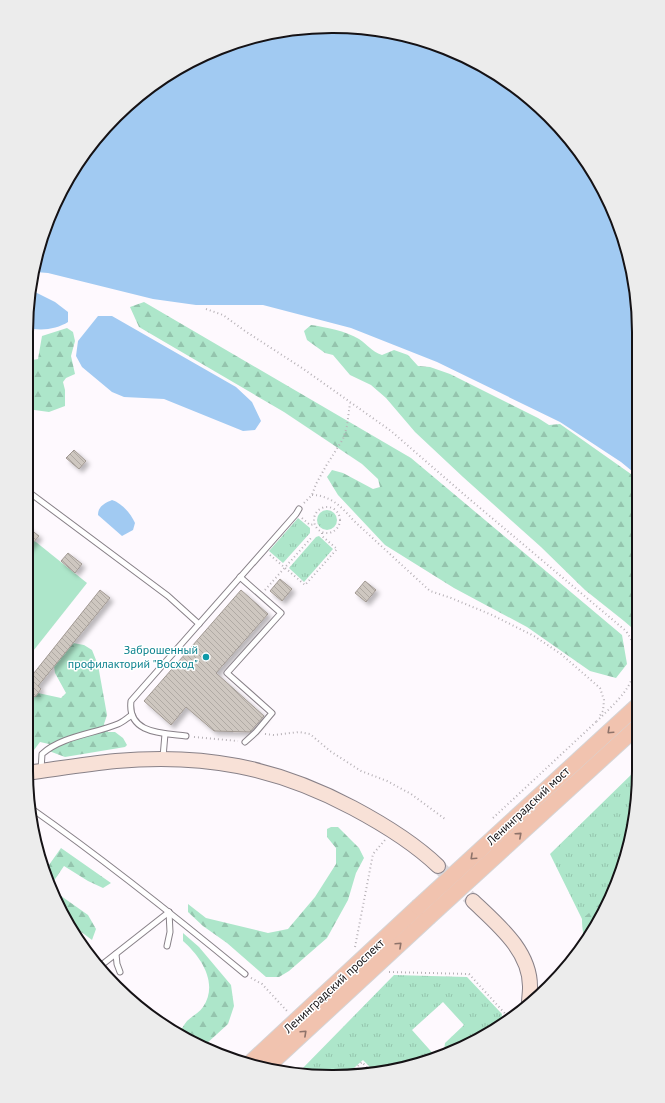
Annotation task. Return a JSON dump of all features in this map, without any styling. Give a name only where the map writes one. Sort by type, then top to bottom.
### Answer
[{"type":"main road","name":"Ленинградский мост","points":[[423,913],[632,710]]},
{"type":"main road","name":"Ленинградский мост","points":[[423,913],[632,731]]},
{"type":"main road","name":"Ленинградский проспект","points":[[254,1060],[423,913]]},
{"type":"main road","name":"Ленинградский проспект","points":[[272,1063],[423,913]]},
{"type":"street","points":[[33,773],[116,761],[163,758],[212,761],[245,766],[300,783],[340,801],[379,822],[408,842],[438,866]]},
{"type":"street","points":[[473,901],[512,941],[522,956],[528,971],[530,987],[525,1000]]},
{"type":"lane","points":[[33,495],[168,596],[199,624]]},
{"type":"lane","points":[[186,736],[155,733],[143,727],[134,720],[130,708],[131,701],[298,511]]},
{"type":"lane","points":[[240,577],[281,612],[227,673],[272,713],[256,732],[245,742]]},
{"type":"lane","points":[[44,772],[42,754],[47,749],[119,724],[132,715]]},
{"type":"lane","points":[[163,758],[165,734]]},
{"type":"lane","points":[[36,813],[80,842],[245,974]]},
{"type":"lane","points":[[167,946],[170,932],[169,912]]},
{"type":"lane","points":[[103,964],[169,912]]},
{"type":"lane","points":[[116,954],[120,972]]},
{"type":"path","points":[[206,309],[223,315],[302,368],[391,431],[473,503],[626,631],[632,643]]},
{"type":"path","points":[[307,499],[312,495],[316,484],[343,439],[347,426],[350,403]]},
{"type":"path","points":[[312,495],[319,495],[342,507],[352,520],[430,591],[451,598],[499,619],[534,636],[561,654],[600,688],[604,700],[603,711],[596,722]]},
{"type":"path","points":[[326,506],[335,509],[340,517],[338,526],[332,532],[322,532],[318,530],[314,524],[313,518],[318,510],[326,506]]},
{"type":"path","points":[[298,511],[310,525],[314,524]]},
{"type":"path","points":[[264,550],[305,586],[337,549],[322,536],[322,532]]},
{"type":"path","points":[[261,595],[311,538]]},
{"type":"path","points":[[493,818],[596,722],[620,698],[632,680]]},
{"type":"path","points":[[256,732],[274,735],[299,732],[310,734],[330,751],[361,771],[387,781],[410,794],[445,819]]},
{"type":"path","points":[[186,736],[245,742]]},
{"type":"path","points":[[355,950],[372,854],[387,838]]},
{"type":"path","points":[[386,972],[469,974],[507,1014]]},
{"type":"path","points":[[245,974],[262,984],[288,1012]]},
{"type":"path","points":[[355,1069],[362,1062],[367,1068]]},
{"type":"green space","points":[[144,302],[411,458],[622,635],[627,664],[616,678],[590,671],[527,627],[454,588],[385,545],[338,495],[327,477],[332,470],[343,473],[373,489],[380,487],[378,479],[362,464],[284,412],[139,327],[130,307]]},
{"type":"green space","points":[[311,325],[329,328],[359,339],[372,350],[382,355],[394,350],[408,355],[418,366],[430,367],[450,374],[549,425],[560,424],[632,475],[632,628],[585,590],[541,547],[463,477],[415,432],[386,398],[371,385],[350,375],[333,355],[325,353],[307,340],[304,331]]},
{"type":"green space","points":[[67,328],[73,332],[75,341],[71,356],[75,374],[66,378],[63,382],[65,390],[65,406],[49,412],[33,410],[33,360],[38,359],[42,336]]},
{"type":"green space","points":[[327,510],[334,513],[337,520],[334,527],[327,530],[320,527],[317,520],[320,513]]},
{"type":"green space","points":[[298,518],[310,528],[310,533],[283,563],[269,551]]},
{"type":"green space","points":[[319,536],[333,549],[304,582],[289,568],[316,537]]},
{"type":"green space","points":[[33,540],[87,583],[33,651]]},
{"type":"green space","points":[[73,643],[84,645],[92,650],[98,665],[107,715],[104,724],[108,732],[115,732],[123,738],[127,745],[125,747],[65,757],[49,751],[49,744],[40,742],[33,750],[33,696],[34,697],[38,693],[61,698],[66,693],[55,673],[54,666]]},
{"type":"green space","points":[[632,774],[629,810],[622,848],[601,903],[583,935],[582,919],[550,854]]},
{"type":"green space","points":[[331,827],[338,827],[359,848],[364,858],[356,873],[348,900],[327,938],[289,971],[279,977],[266,977],[188,912],[188,904],[206,918],[268,933],[288,929],[315,897],[336,864],[336,848],[327,837],[327,829]]},
{"type":"green space","points":[[61,848],[111,883],[103,888],[88,881],[64,866],[54,880],[49,866]]},
{"type":"green space","points":[[61,896],[88,915],[96,929],[92,940],[79,930]]},
{"type":"green space","points":[[601,903],[583,935],[582,919]]},
{"type":"green space","points":[[183,933],[199,947],[231,985],[234,1006],[228,1024],[208,1042],[181,1029],[187,1021],[203,1007],[209,989],[206,971],[190,947],[183,941]]},
{"type":"green space","points":[[394,975],[467,977],[502,1014],[502,1018],[499,1020],[465,1039],[444,1048],[445,1043],[464,1025],[443,1002],[412,1030],[432,1053],[410,1060],[372,1067],[370,1067],[363,1060],[353,1069],[332,1070],[303,1068]]},
{"type":"water","points":[[332,33],[372,36],[410,43],[429,49],[482,73],[499,83],[530,107],[558,135],[570,150],[582,166],[601,200],[622,255],[629,293],[632,332],[632,471],[621,462],[560,422],[437,362],[351,328],[263,305],[196,305],[153,299],[48,273],[39,272],[49,236],[64,200],[83,166],[107,135],[135,107],[166,83],[183,73],[218,56],[255,43],[313,34]]},
{"type":"water","points":[[36,293],[55,302],[68,312],[68,322],[48,329],[33,329]]},
{"type":"water","points":[[98,316],[112,316],[236,387],[252,402],[261,421],[255,430],[243,431],[164,399],[124,397],[112,392],[82,367],[76,356],[78,341]]},
{"type":"water","points":[[112,500],[116,501],[126,509],[135,523],[133,530],[122,536],[98,515],[99,509],[104,504]]},
{"type":"building","points":[[74,450],[86,461],[79,469],[66,458]]},
{"type":"building","points":[[33,531],[39,536],[33,543]]},
{"type":"building","points":[[68,553],[82,564],[75,573],[61,561]]},
{"type":"building","points":[[280,579],[292,589],[282,601],[270,591]]},
{"type":"building","points":[[365,581],[376,590],[366,602],[355,593]]},
{"type":"building","points":[[100,590],[110,598],[38,686],[41,689],[35,697],[33,695],[33,674]]},
{"type":"building","points":[[241,590],[268,614],[216,673],[264,716],[250,732],[214,731],[186,707],[171,725],[144,701]]},
{"type":"tunnel","points":[[438,866],[473,901]]},
{"type":"place","name":"Заброшенный профилакторий \"Восход\"","points":[[206,657]]}]
